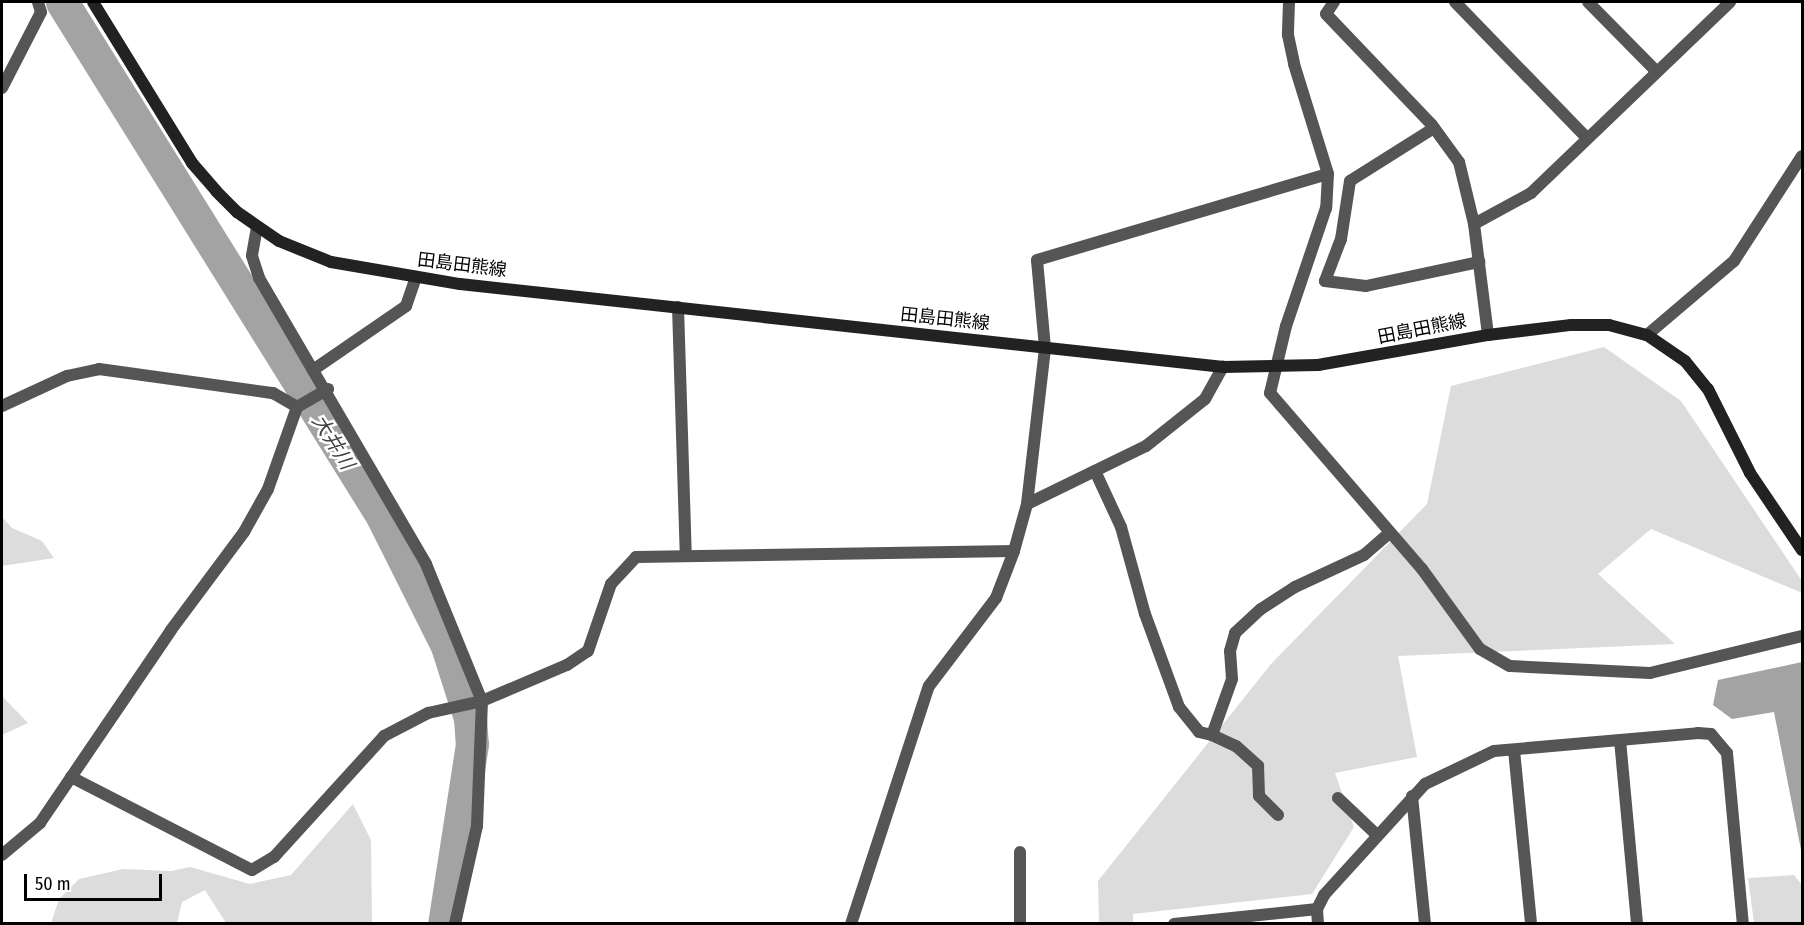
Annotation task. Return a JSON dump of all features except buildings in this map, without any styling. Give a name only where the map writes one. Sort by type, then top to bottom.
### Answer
[{"type":"main road","name":"田島田熊線","points":[[93,2],[192,163],[237,212],[257,227],[331,261],[416,278],[1223,367],[1275,367],[1402,354],[1488,335],[1571,325],[1609,325],[1647,334],[1685,361],[1708,389],[1750,473],[1803,550]]},
{"type":"street","points":[[2,88],[40,12],[38,2]]},
{"type":"street","points":[[1289,2],[1288,35],[1294,64],[1328,174],[1326,208],[1275,367],[1270,393],[1389,532],[1480,649],[1510,666],[1650,673],[1803,636]]},
{"type":"street","points":[[1334,2],[1326,14],[1434,128],[1459,162],[1474,224],[1488,335]]},
{"type":"street","points":[[1455,2],[1587,138]]},
{"type":"street","points":[[1588,2],[1657,72]]},
{"type":"street","points":[[1474,224],[1531,193],[1729,2]]},
{"type":"street","points":[[1434,128],[1350,181],[1341,239],[1325,281],[1366,286],[1479,262]]},
{"type":"street","points":[[1647,334],[1734,261],[1803,156]]},
{"type":"street","points":[[852,924],[929,686],[996,598],[1014,551],[1027,504],[1045,348],[1036,260],[1328,174]]},
{"type":"street","points":[[257,227],[252,256],[259,278],[313,370],[328,389],[426,564],[482,701],[477,826],[455,924]]},
{"type":"street","points":[[313,370],[406,306],[416,278]]},
{"type":"street","points":[[678,307],[686,555]]},
{"type":"street","points":[[1027,504],[1146,446],[1205,399],[1223,367]]},
{"type":"street","points":[[2,406],[67,376],[99,369],[273,393],[297,407]]},
{"type":"street","points":[[2,855],[40,822],[171,630],[244,532],[268,489],[297,407],[328,389]]},
{"type":"street","points":[[1095,471],[1121,526],[1145,614],[1179,707],[1199,732],[1236,746],[1258,766],[1258,796],[1278,815]]},
{"type":"street","points":[[1212,735],[1232,679],[1230,651],[1235,633],[1261,609],[1294,587],[1364,555],[1389,532]]},
{"type":"street","points":[[71,777],[252,870],[274,857],[384,736],[428,713],[482,701],[567,665],[588,651],[610,584],[625,564],[636,557],[1014,551]]},
{"type":"street","points":[[1318,924],[1317,909],[1376,834],[1412,796],[1425,784],[1494,750],[1711,734],[1727,753],[1743,924]]},
{"type":"street","points":[[1620,740],[1637,924]]},
{"type":"street","points":[[1514,750],[1531,924]]},
{"type":"street","points":[[1412,796],[1425,924]]},
{"type":"street","points":[[1338,798],[1376,834]]},
{"type":"street","points":[[1020,852],[1020,924]]},
{"type":"street","points":[[1174,924],[1317,909]]},
{"type":"shaded area","points":[[1604,347],[1681,401],[1802,581],[1802,593],[1651,529],[1598,574],[1675,644],[1398,656],[1417,757],[1335,773],[1354,827],[1312,894],[1133,914],[1133,923],[1099,923],[1098,881],[1271,664],[1427,504],[1451,386]]},
{"type":"shaded area","points":[[2,517],[12,528],[42,541],[54,558],[2,566]]},
{"type":"shaded area","points":[[1802,662],[1802,855],[1774,712],[1732,719],[1713,705],[1718,680]]},
{"type":"shaded area","points":[[2,696],[28,723],[2,735]]},
{"type":"shaded area","points":[[353,804],[371,840],[372,923],[226,923],[205,890],[182,902],[177,923],[51,923],[59,899],[79,879],[123,869],[171,871],[190,867],[250,884],[291,875]]},
{"type":"shaded area","points":[[1794,875],[1802,885],[1802,923],[1754,923],[1748,878]]},
{"type":"waterway","name":"大井川","points":[[62,2],[382,516],[447,646],[470,718],[472,744],[444,924]]}]
